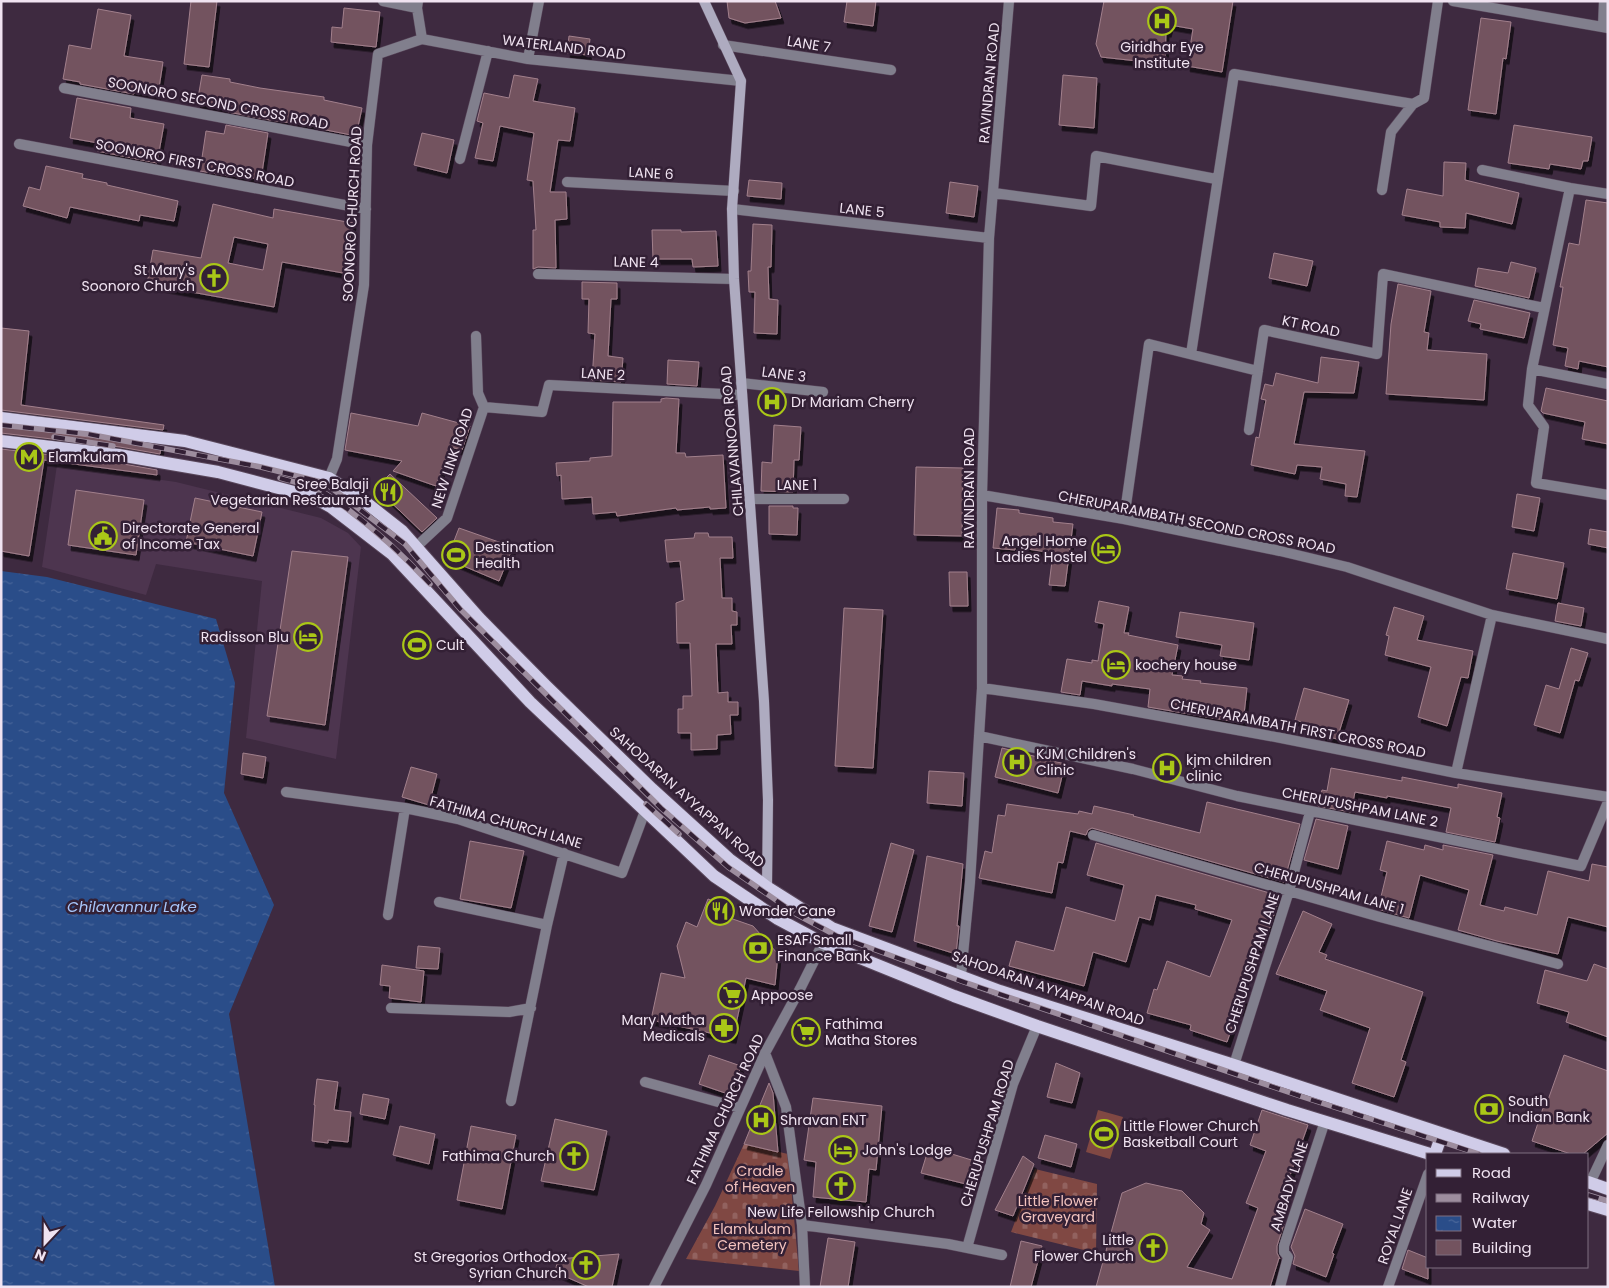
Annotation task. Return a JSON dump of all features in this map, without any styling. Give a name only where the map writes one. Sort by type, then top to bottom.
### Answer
[{"type":"main road","name":"SAHODARAN AYYAPPAN ROAD","points":[[1,418],[185,441],[329,478],[364,501],[402,532],[479,618],[617,756],[729,859],[767,887],[832,928],[1000,991],[1234,1065],[1501,1153]]},
{"type":"main road","points":[[1,441],[119,455],[209,470],[313,497],[331,507],[392,554],[530,702],[714,876],[778,919],[823,944],[954,996],[1037,1026],[1325,1122],[1427,1153]]},
{"type":"main road","points":[[823,944],[832,928]]},
{"type":"main road","points":[[1435,1153],[1442,1134]]},
{"type":"main road","points":[[1589,1182],[1608,1188]]},
{"type":"main road","points":[[1589,1204],[1608,1210]]},
{"type":"street","points":[[383,1],[417,5],[422,38]]},
{"type":"street","points":[[528,59],[538,1]]},
{"type":"street","name":"CHILAVANNOOR ROAD","points":[[704,1],[741,81],[732,209],[734,279],[764,701],[768,800],[767,887]]},
{"type":"street","name":"RAVINDRAN ROAD","points":[[961,975],[970,882],[982,688],[982,495],[989,238],[1010,1]]},
{"type":"street","points":[[1382,190],[1391,132],[1412,104],[1424,98],[1438,1]]},
{"type":"street","points":[[1454,1],[1605,28],[1604,1]]},
{"type":"street","name":"WATERLAND ROAD","points":[[422,38],[528,59],[741,81]]},
{"type":"street","name":"SOONORO CHURCH ROAD","points":[[329,478],[337,459],[364,285],[367,145],[378,54],[422,38]]},
{"type":"street","name":"LANE 7","points":[[724,45],[891,70]]},
{"type":"street","points":[[460,158],[488,51]]},
{"type":"street","points":[[1191,354],[1216,179],[1234,74],[1412,104]]},
{"type":"street","name":"SOONORO SECOND CROSS ROAD","points":[[64,88],[367,145]]},
{"type":"street","name":"SOONORO FIRST CROSS ROAD","points":[[19,144],[366,209]]},
{"type":"street","points":[[994,192],[1091,206],[1096,156],[1216,179]]},
{"type":"street","points":[[1482,170],[1608,194]]},
{"type":"street","name":"LANE 6","points":[[567,182],[734,191]]},
{"type":"street","points":[[1570,188],[1532,369],[1528,405],[1544,427],[1536,483],[1608,496]]},
{"type":"street","name":"LANE 5","points":[[732,209],[989,238]]},
{"type":"street","name":"LANE 4","points":[[538,274],[734,279]]},
{"type":"street","name":"KT ROAD","points":[[1258,371],[1264,330],[1377,354],[1383,274],[1544,308]]},
{"type":"street","name":"NEW LINK ROAD","points":[[416,547],[447,518],[484,408],[478,393],[476,336]]},
{"type":"street","points":[[1124,519],[1149,344],[1258,371],[1249,430]]},
{"type":"street","points":[[1532,369],[1608,384]]},
{"type":"street","name":"LANE 3","points":[[741,382],[823,392]]},
{"type":"street","name":"LANE 2","points":[[484,408],[542,412],[549,385],[742,395]]},
{"type":"street","name":"CHERUPARAMBATH SECOND CROSS ROAD","points":[[982,495],[1124,519],[1280,551],[1347,567],[1492,615],[1608,638]]},
{"type":"street","name":"LANE 1","points":[[750,499],[844,499]]},
{"type":"street","points":[[1456,773],[1492,615]]},
{"type":"street","name":"CHERUPARAMBATH FIRST CROSS ROAD","points":[[982,688],[1094,704],[1281,738],[1456,773],[1608,797]]},
{"type":"street","name":"CHERUPUSHPAM LANE 2","points":[[979,736],[1133,769],[1236,796],[1310,812],[1384,825],[1581,866],[1608,802]]},
{"type":"street","name":"FATHIMA CHURCH LANE","points":[[286,792],[405,808],[458,819],[622,872],[645,811]]},
{"type":"street","points":[[388,915],[405,808]]},
{"type":"street","name":"CHERUPUSHPAM LANE","points":[[1234,1065],[1289,891],[1310,812]]},
{"type":"street","name":"CHERUPUSHPAM LANE 1","points":[[1093,835],[1380,917],[1558,964]]},
{"type":"street","points":[[512,1101],[547,925],[564,853]]},
{"type":"street","points":[[439,902],[547,925]]},
{"type":"street","name":"FATHIMA CHURCH ROAD","points":[[654,1287],[691,1217],[764,1053],[823,944]]},
{"type":"street","points":[[390,1008],[509,1012],[531,1008]]},
{"type":"street","name":"CHERUPUSHPAM ROAD","points":[[967,1248],[1013,1084],[1037,1026]]},
{"type":"street","points":[[764,1053],[786,1107],[802,1225],[805,1287]]},
{"type":"street","points":[[645,1082],[740,1108]]},
{"type":"street","name":"AMBADY LANE","points":[[1280,1287],[1288,1257],[1284,1252],[1284,1246],[1325,1122]]},
{"type":"street","points":[[1589,1182],[1608,1145]]},
{"type":"street","name":"ROYAL LANE","points":[[1388,1287],[1426,1180]]},
{"type":"street","points":[[802,1225],[967,1248],[1002,1255]]},
{"type":"shaded area","points":[[57,465],[176,482],[321,518],[348,533],[361,547],[336,759],[246,738],[262,581],[156,564],[146,595],[42,567]]},
{"type":"green space","name":"Little Flower Church Basketball Court","points":[[1098,1110],[1123,1117],[1110,1159],[1086,1152]]},
{"type":"green space","points":[[744,1144],[788,1154],[799,1271],[686,1259],[715,1206]]},
{"type":"green space","name":"Little Flower Graveyard","points":[[1035,1169],[1097,1184],[1096,1253],[1011,1232]]},
{"type":"water","name":"Chilavannur Lake","points":[[1,571],[47,577],[216,619],[235,683],[224,793],[274,905],[229,1014],[275,1287],[1,1287]]},
{"type":"building","points":[[191,1],[217,1],[209,67],[184,64]]},
{"type":"building","points":[[727,1],[775,1],[781,18],[745,23],[729,18]]},
{"type":"building","points":[[847,1],[876,1],[873,26],[844,22]]},
{"type":"building","points":[[1104,1],[1233,1],[1222,72],[1187,66],[1193,29],[1170,25],[1168,32],[1166,31],[1165,64],[1101,57],[1096,44]]},
{"type":"building","points":[[344,8],[380,12],[376,47],[331,42],[332,27],[342,28]]},
{"type":"building","points":[[98,9],[131,15],[124,56],[163,62],[158,94],[134,90],[134,94],[63,79],[69,45],[91,49]]},
{"type":"building","points":[[1481,18],[1511,22],[1506,59],[1503,58],[1496,114],[1468,110]]},
{"type":"building","points":[[569,36],[590,39],[588,55],[567,53]]},
{"type":"building","points":[[202,75],[230,79],[230,82],[260,88],[324,97],[324,100],[362,108],[356,136],[321,129],[321,127],[270,120],[228,112],[228,109],[197,104]]},
{"type":"building","points":[[514,75],[538,79],[533,101],[575,108],[570,141],[558,140],[550,192],[566,192],[567,219],[555,220],[556,268],[538,267],[533,269],[533,230],[536,230],[533,181],[527,180],[534,133],[500,126],[493,161],[475,158],[483,123],[477,121],[484,93],[509,98]]},
{"type":"building","points":[[1063,75],[1097,78],[1094,128],[1059,125]]},
{"type":"building","points":[[77,98],[131,108],[130,118],[164,124],[157,163],[97,151],[98,143],[70,138]]},
{"type":"building","points":[[226,125],[268,133],[261,179],[200,171],[206,131],[224,134]]},
{"type":"building","points":[[1514,125],[1592,137],[1588,161],[1583,161],[1581,169],[1550,164],[1549,169],[1508,163]]},
{"type":"building","points":[[422,133],[454,140],[447,173],[414,165]]},
{"type":"building","points":[[1444,162],[1466,163],[1465,180],[1519,193],[1512,224],[1466,213],[1465,228],[1440,227],[1440,222],[1402,215],[1407,189],[1443,196]]},
{"type":"building","points":[[46,166],[83,174],[82,178],[107,183],[107,185],[178,201],[174,221],[140,215],[139,221],[70,207],[67,218],[23,206],[29,187],[40,190]]},
{"type":"building","points":[[749,180],[782,183],[781,199],[747,196]]},
{"type":"building","points":[[950,182],[978,186],[974,217],[946,213]]},
{"type":"building","points":[[1586,200],[1608,203],[1608,367],[1579,361],[1578,369],[1565,366],[1568,348],[1553,345],[1563,287],[1560,287],[1569,243],[1579,245]]},
{"type":"building","points":[[213,204],[273,218],[274,209],[353,223],[343,273],[282,262],[274,307],[147,284],[153,250],[201,258]],"holes":[[[234,237],[268,244],[263,270],[228,263]]]},
{"type":"building","points":[[753,224],[772,225],[771,267],[768,267],[769,299],[778,300],[777,334],[754,333],[755,292],[749,292],[748,271],[751,271]]},
{"type":"building","points":[[652,230],[681,230],[681,232],[716,231],[718,266],[693,267],[692,259],[653,259]]},
{"type":"building","points":[[1274,253],[1313,261],[1307,286],[1269,278]]},
{"type":"building","points":[[1511,262],[1536,268],[1529,298],[1475,286],[1478,268],[1508,273]]},
{"type":"building","points":[[582,282],[617,283],[617,299],[611,299],[608,356],[623,358],[621,382],[592,380],[595,334],[588,333],[589,299],[582,299]]},
{"type":"building","points":[[1398,284],[1431,291],[1424,332],[1429,333],[1427,350],[1487,354],[1484,400],[1386,394],[1391,324]]},
{"type":"building","points":[[1474,300],[1530,313],[1524,338],[1480,329],[1481,324],[1468,321]]},
{"type":"building","points":[[1,328],[29,331],[21,405],[164,425],[163,430],[1,410]]},
{"type":"building","points":[[1321,357],[1359,362],[1354,393],[1304,392],[1294,444],[1365,451],[1357,497],[1345,496],[1346,484],[1320,479],[1322,467],[1297,465],[1295,474],[1251,465],[1256,437],[1259,438],[1266,400],[1261,399],[1265,384],[1273,386],[1276,373],[1318,383]]},
{"type":"building","points":[[668,360],[699,362],[697,386],[667,384]]},
{"type":"building","points":[[1546,388],[1608,401],[1608,444],[1582,439],[1585,422],[1543,413],[1541,411]]},
{"type":"building","points":[[661,399],[679,399],[676,453],[685,453],[686,457],[723,455],[726,508],[710,509],[710,507],[677,510],[676,508],[617,516],[616,512],[593,514],[592,497],[562,499],[561,475],[557,476],[556,463],[590,461],[590,458],[612,456],[613,402],[661,402]]},
{"type":"building","points":[[351,413],[418,426],[422,413],[470,426],[462,450],[450,447],[436,486],[393,471],[402,461],[345,450]]},
{"type":"building","points":[[774,425],[801,427],[799,460],[794,460],[793,492],[761,491],[762,462],[772,463]]},
{"type":"building","points":[[1,426],[161,446],[160,454],[120,447],[1,433]]},
{"type":"building","points":[[1,449],[118,463],[157,470],[157,475],[44,460],[29,556],[1,551]]},
{"type":"building","points":[[916,467],[963,468],[962,536],[914,535]]},
{"type":"building","points":[[390,474],[437,518],[422,532],[376,488]]},
{"type":"building","points":[[76,490],[144,500],[136,555],[68,545]]},
{"type":"building","points":[[1517,494],[1540,498],[1534,531],[1512,527]]},
{"type":"building","points":[[195,498],[262,512],[253,556],[186,542]]},
{"type":"building","points":[[769,506],[793,506],[793,508],[798,508],[797,535],[769,534]]},
{"type":"building","points":[[997,508],[1019,510],[1019,513],[1053,518],[1053,522],[1073,524],[1065,586],[1049,585],[1053,553],[1015,547],[1015,550],[993,548]]},
{"type":"building","points":[[459,528],[513,547],[499,581],[447,559]]},
{"type":"building","points":[[1590,529],[1608,532],[1608,548],[1588,544]]},
{"type":"building","points":[[695,533],[708,533],[709,537],[732,537],[733,558],[720,558],[722,598],[732,598],[732,611],[737,612],[737,625],[731,625],[732,644],[716,644],[718,693],[728,692],[728,702],[738,702],[738,715],[730,715],[731,734],[717,735],[717,749],[691,750],[691,733],[678,733],[678,709],[683,709],[683,696],[692,696],[690,643],[677,643],[676,603],[684,600],[680,561],[667,562],[665,540],[694,538]]},
{"type":"building","name":"Radisson Blu","points":[[292,551],[348,557],[325,725],[267,716]]},
{"type":"building","points":[[1513,553],[1564,563],[1557,599],[1506,589]]},
{"type":"building","points":[[949,572],[967,572],[968,606],[950,606]]},
{"type":"building","points":[[1099,601],[1129,607],[1124,633],[1178,645],[1172,675],[1183,676],[1182,679],[1201,681],[1200,683],[1247,688],[1243,723],[1148,707],[1150,689],[1082,681],[1080,695],[1061,692],[1067,659],[1092,663],[1092,660],[1098,661],[1104,624],[1095,622]]},
{"type":"building","points":[[1558,603],[1584,608],[1581,626],[1555,621]]},
{"type":"building","points":[[1394,607],[1424,616],[1417,640],[1473,651],[1468,678],[1461,677],[1447,726],[1418,717],[1431,667],[1385,655],[1389,636],[1386,635]]},
{"type":"building","points":[[844,608],[883,610],[873,768],[835,766]]},
{"type":"building","points":[[1180,612],[1254,623],[1249,660],[1220,656],[1222,645],[1176,637]]},
{"type":"building","points":[[1571,648],[1588,653],[1579,681],[1575,680],[1560,733],[1534,725],[1546,685],[1559,689]]},
{"type":"building","points":[[1304,688],[1349,700],[1337,739],[1322,735],[1324,728],[1295,720]]},
{"type":"building","points":[[1002,748],[1065,764],[1058,793],[995,777]]},
{"type":"building","points":[[243,753],[266,757],[263,778],[241,774]]},
{"type":"building","points":[[411,767],[437,774],[429,805],[402,797]]},
{"type":"building","points":[[1331,768],[1402,781],[1402,777],[1458,788],[1458,784],[1502,793],[1497,817],[1500,818],[1495,842],[1446,832],[1451,808],[1355,792],[1351,812],[1318,806],[1322,790],[1327,791]]},
{"type":"building","points":[[929,771],[964,773],[962,806],[927,803]]},
{"type":"building","points":[[1207,802],[1300,824],[1284,882],[1092,828],[1088,830],[1086,835],[1070,831],[1063,863],[1058,862],[1052,893],[979,878],[985,851],[992,853],[998,815],[1005,816],[1007,804],[1078,814],[1079,811],[1092,814],[1094,806],[1200,833]]},
{"type":"building","points":[[1316,819],[1348,826],[1338,869],[1304,860]]},
{"type":"building","points":[[470,841],[524,851],[511,908],[460,899]]},
{"type":"building","points":[[1387,841],[1424,850],[1425,845],[1443,850],[1443,845],[1493,855],[1480,905],[1504,911],[1505,907],[1537,915],[1548,871],[1589,881],[1592,864],[1608,867],[1608,927],[1568,917],[1558,954],[1497,941],[1458,930],[1469,890],[1420,875],[1409,918],[1378,909],[1387,872],[1380,870]]},
{"type":"building","points":[[891,843],[914,850],[892,932],[869,926]]},
{"type":"building","points":[[1096,843],[1280,896],[1269,930],[1266,929],[1244,982],[1246,982],[1241,997],[1244,998],[1227,1042],[1190,1030],[1191,1025],[1147,1013],[1154,989],[1157,990],[1167,961],[1210,977],[1232,920],[1195,909],[1196,905],[1156,895],[1150,920],[1139,917],[1126,962],[1093,952],[1084,986],[1009,966],[1016,941],[1054,951],[1066,907],[1115,921],[1124,885],[1087,875]]},
{"type":"building","points":[[927,856],[963,864],[956,954],[914,941]]},
{"type":"building","points":[[708,899],[728,907],[724,916],[753,926],[778,954],[775,985],[746,978],[733,1038],[651,1020],[661,973],[685,978],[677,946],[686,922],[697,927]]},
{"type":"building","points":[[1303,911],[1332,924],[1319,952],[1327,955],[1325,959],[1423,992],[1401,1060],[1406,1062],[1394,1097],[1352,1083],[1370,1028],[1320,1010],[1327,991],[1276,974]]},
{"type":"building","points":[[418,946],[440,948],[438,969],[416,968]]},
{"type":"building","points":[[1594,964],[1608,969],[1608,1037],[1566,1022],[1569,1012],[1537,1003],[1545,970],[1587,981]]},
{"type":"building","points":[[382,965],[424,971],[421,1002],[389,998],[390,986],[380,985]]},
{"type":"building","points":[[709,1055],[741,1066],[731,1095],[699,1084]]},
{"type":"building","points":[[1564,1055],[1608,1071],[1608,1133],[1584,1153],[1568,1153],[1532,1141],[1546,1099],[1548,1100]]},
{"type":"building","points":[[1056,1063],[1080,1073],[1072,1103],[1047,1097]]},
{"type":"building","points":[[317,1079],[338,1082],[334,1110],[351,1112],[348,1142],[328,1140],[328,1143],[312,1141]]},
{"type":"building","points":[[769,1083],[773,1093],[778,1152],[744,1144]]},
{"type":"building","points":[[363,1094],[389,1099],[385,1119],[360,1114]]},
{"type":"building","points":[[813,1098],[882,1106],[876,1170],[869,1169],[866,1202],[813,1197],[816,1162],[804,1160]]},
{"type":"building","points":[[1262,1110],[1308,1125],[1274,1220],[1284,1224],[1277,1246],[1277,1253],[1280,1259],[1270,1287],[1096,1287],[1122,1193],[1146,1183],[1182,1191],[1204,1213],[1201,1224],[1210,1230],[1187,1267],[1232,1279],[1258,1208],[1246,1203],[1266,1151],[1250,1145]]},
{"type":"building","name":"Fathima Church","points":[[555,1119],[607,1131],[594,1190],[541,1181]]},
{"type":"building","points":[[400,1126],[435,1134],[429,1164],[393,1155]]},
{"type":"building","points":[[471,1126],[516,1135],[502,1209],[457,1200]]},
{"type":"building","points":[[1045,1135],[1077,1144],[1071,1167],[1038,1158]]},
{"type":"building","points":[[929,1147],[978,1162],[970,1185],[921,1173]]},
{"type":"building","points":[[1023,1156],[1034,1164],[1013,1216],[995,1210]]},
{"type":"building","points":[[1305,1209],[1343,1224],[1332,1253],[1334,1254],[1326,1277],[1293,1264],[1295,1256],[1291,1247]]},
{"type":"building","points":[[828,1238],[855,1242],[848,1287],[820,1287]]},
{"type":"building","points":[[1021,1241],[1042,1246],[1031,1287],[1010,1287]]},
{"type":"building","points":[[1408,1250],[1426,1257],[1428,1279],[1402,1269]]},
{"type":"building","name":"St Gregorios Orthodox Syrian Church","points":[[619,1254],[612,1287],[589,1287],[555,1272],[558,1259]]},
{"type":"railway","points":[[1,425],[88,434],[261,467],[325,483],[405,544],[461,610],[661,808],[728,867],[796,914],[837,936],[961,981],[1300,1096],[1476,1153]]},
{"type":"railway","points":[[54,437],[113,446]]},
{"type":"railway","points":[[280,478],[311,487],[331,497],[379,535],[430,584]]},
{"type":"railway","points":[[646,804],[679,834]]},
{"type":"railway","points":[[1589,1195],[1608,1201]]},
{"type":"place","name":"Giridhar Eye Institute","points":[[1162,21]]},
{"type":"place","name":"St Mary's Soonoro Church","points":[[214,278]]},
{"type":"place","name":"Dr Mariam Cherry","points":[[772,402]]},
{"type":"place","name":"Elamkulam","points":[[29,457]]},
{"type":"place","name":"Sree Balaji Vegetarian Restaurant","points":[[388,492]]},
{"type":"place","name":"Directorate General of Income Tax","points":[[103,536]]},
{"type":"place","name":"Angel Home Ladies Hostel","points":[[1106,549]]},
{"type":"place","name":"Destination Health","points":[[456,555]]},
{"type":"place","name":"Radisson Blu","points":[[308,637]]},
{"type":"place","name":"Cult","points":[[417,645]]},
{"type":"place","name":"kochery house","points":[[1116,665]]},
{"type":"place","name":"KJM Children's Clinic","points":[[1017,762]]},
{"type":"place","name":"kjm children clinic","points":[[1167,768]]},
{"type":"place","name":"Wonder Cane","points":[[720,911]]},
{"type":"place","name":"ESAF Small Finance Bank","points":[[758,948]]},
{"type":"place","name":"Appoose","points":[[732,995]]},
{"type":"place","name":"Mary Matha Medicals","points":[[724,1028]]},
{"type":"place","name":"Fathima Matha Stores","points":[[806,1032]]},
{"type":"place","name":"South Indian Bank","points":[[1489,1109]]},
{"type":"place","name":"Shravan ENT","points":[[761,1120]]},
{"type":"place","name":"Little Flower Church Basketball Court","points":[[1104,1134]]},
{"type":"place","name":"John's Lodge","points":[[843,1150]]},
{"type":"place","name":"Fathima Church","points":[[574,1156]]},
{"type":"place","name":"New Life Fellowship Church","points":[[841,1186]]},
{"type":"place","name":"Little Flower Church","points":[[1153,1248]]},
{"type":"place","name":"St Gregorios Orthodox Syrian Church","points":[[586,1265]]},
{"type":"park label","name":"Cradle of Heaven","points":[[760,1180]]},
{"type":"park label","name":"Elamkulam Cemetery","points":[[752,1238]]}]
